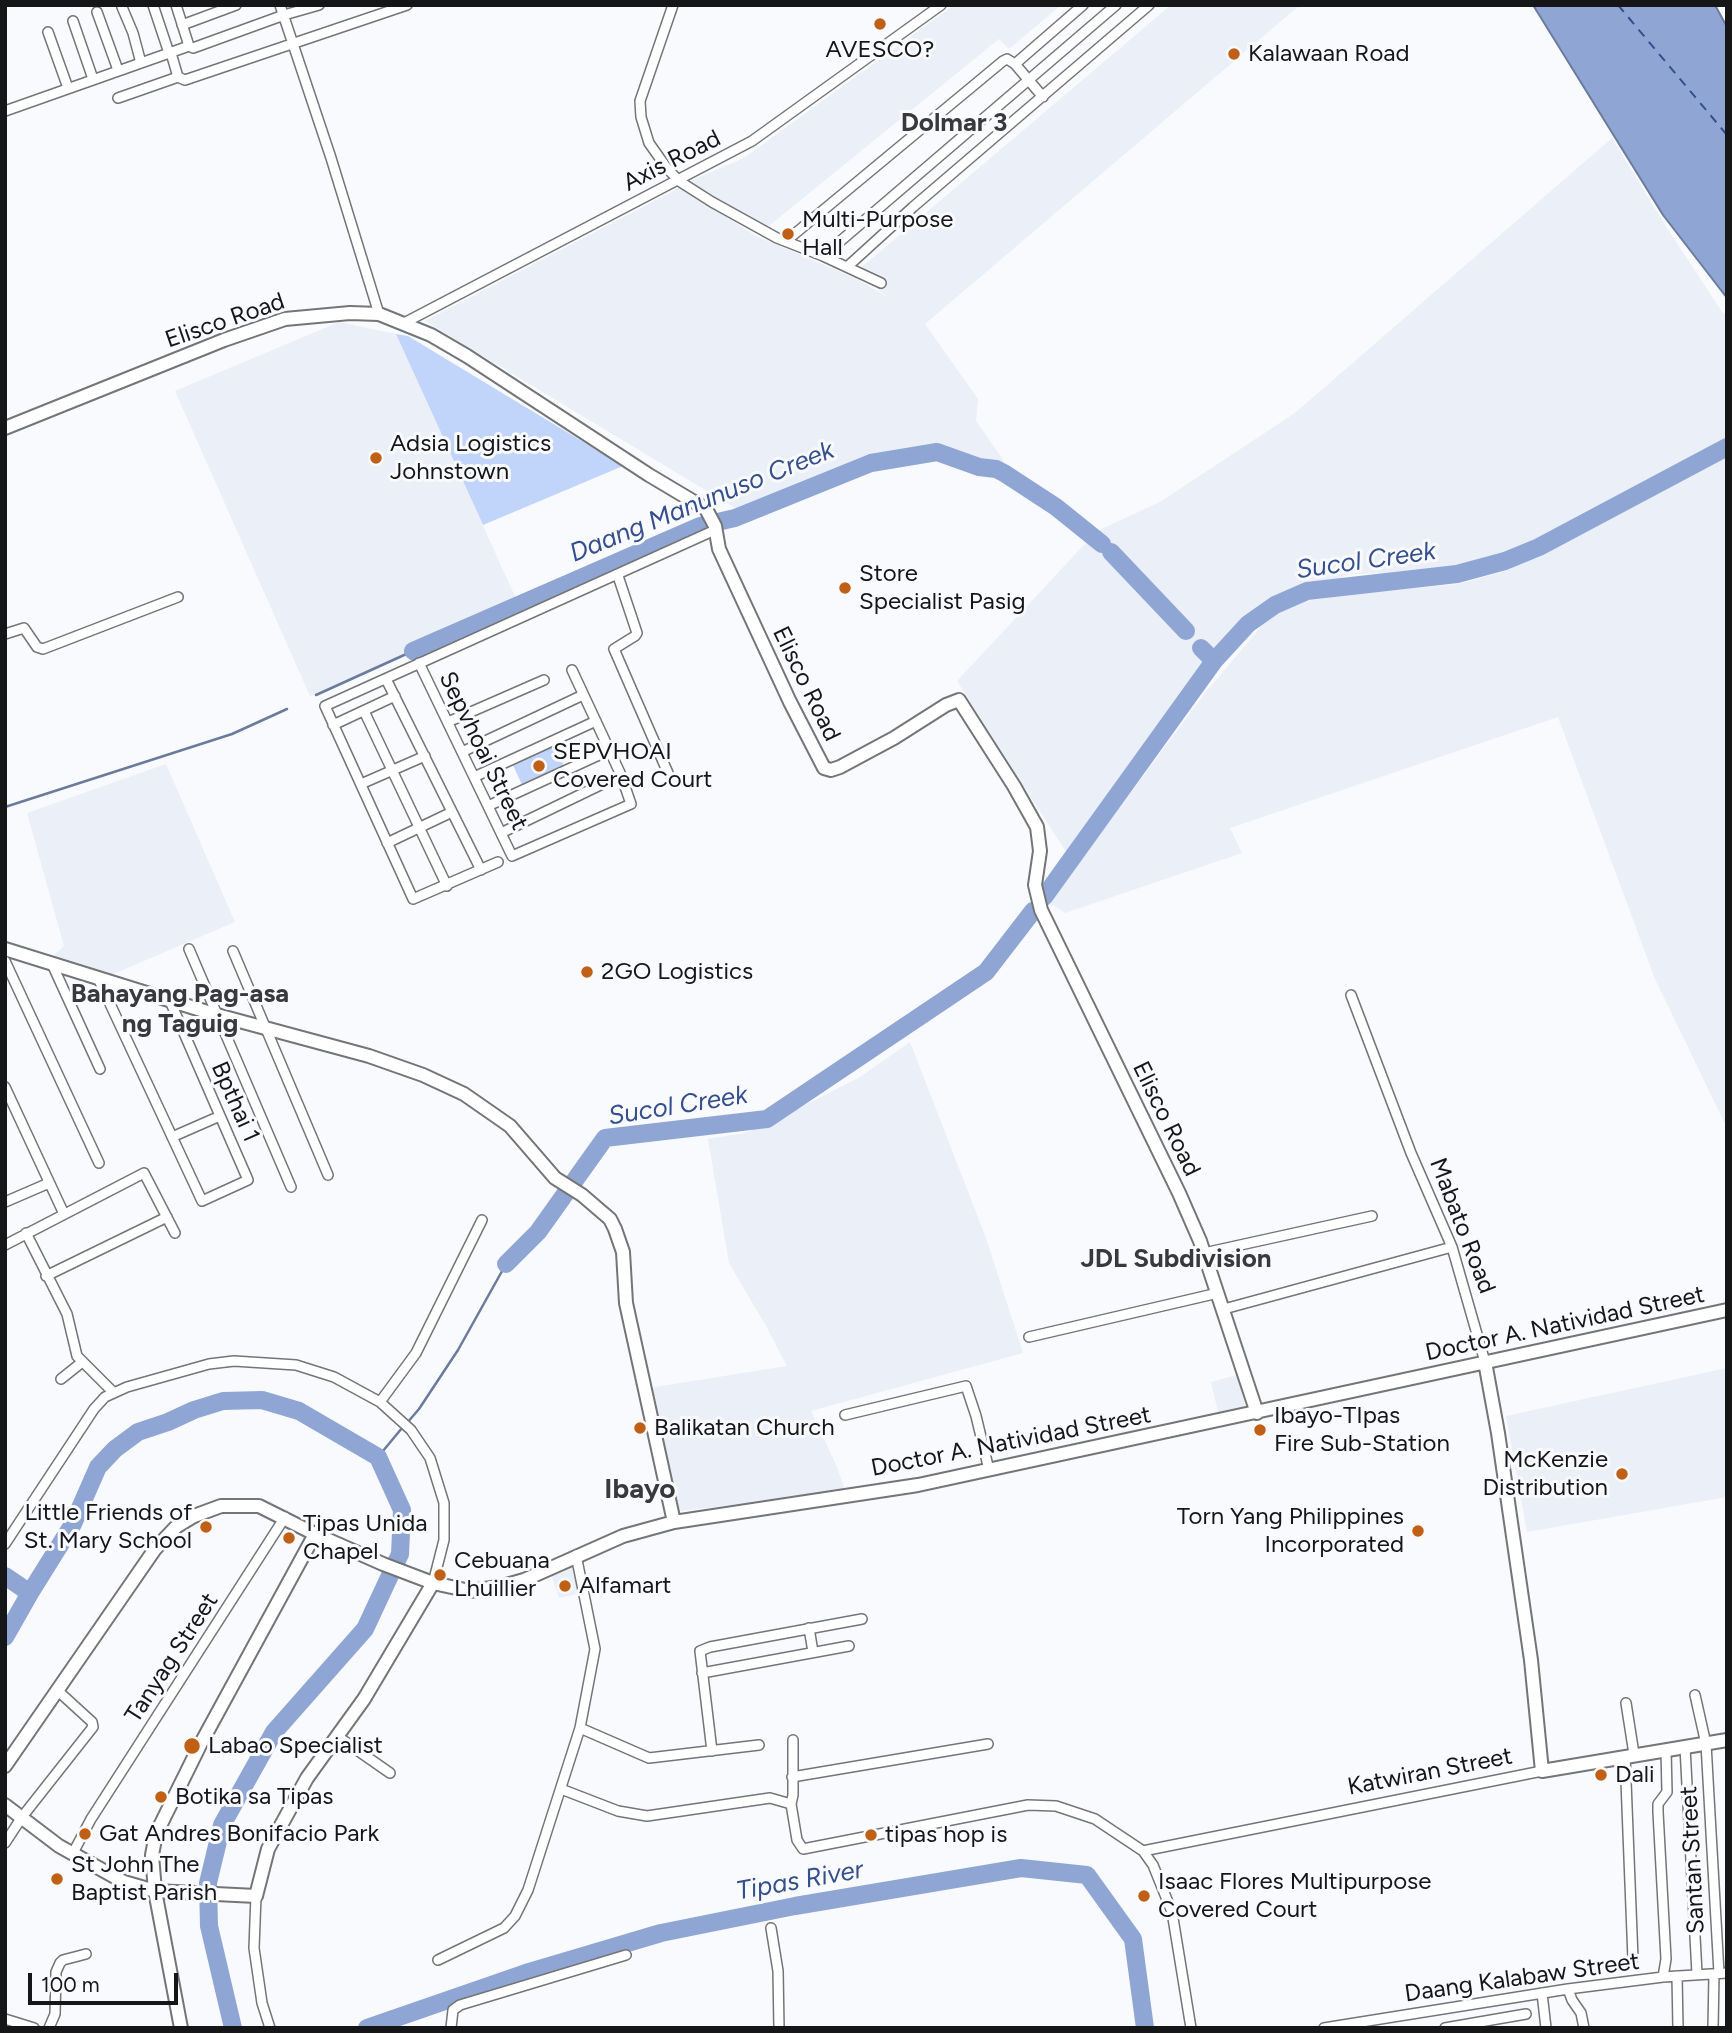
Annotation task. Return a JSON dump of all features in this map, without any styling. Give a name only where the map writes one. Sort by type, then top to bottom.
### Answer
[{"type":"main road","name":"Elisco Road","points":[[5,428],[224,340],[285,319],[350,313],[379,314],[431,335],[467,356],[706,509],[714,524],[719,550],[824,768],[834,770],[960,700],[1037,827],[1040,850],[1035,885],[1041,910],[1179,1193],[1224,1309],[1257,1413]]},
{"type":"main road","points":[[5,949],[217,1015],[369,1056],[424,1075],[464,1094],[510,1126],[561,1183],[577,1191],[610,1219],[621,1244],[626,1303],[674,1522]]},
{"type":"main road","name":"Doctor A. Natividad Street","points":[[57,1690],[155,1549],[176,1527],[194,1516],[221,1506],[259,1506],[383,1564],[433,1583],[470,1591],[524,1580],[623,1536],[674,1522],[918,1485],[1727,1310]]},
{"type":"main road","name":"Mabato Road","points":[[1485,1362],[1499,1433],[1530,1649],[1542,1771]]},
{"type":"main road","points":[[181,2028],[155,1891],[152,1855],[156,1834],[200,1745],[315,1534]]},
{"type":"main road","points":[[5,1805],[73,1853],[124,1882],[155,1891],[256,1896],[268,1849],[307,1778],[364,1699],[433,1583]]},
{"type":"main road","points":[[5,1766],[57,1690]]},
{"type":"main road","name":"Katwiran Street","points":[[1542,1771],[1727,1740]]},
{"type":"street","points":[[153,5],[177,77]]},
{"type":"street","points":[[176,5],[190,46]]},
{"type":"street","points":[[182,25],[236,5]]},
{"type":"street","points":[[280,5],[379,314]]},
{"type":"street","points":[[5,111],[118,70],[190,46],[193,48],[319,5]]},
{"type":"street","points":[[673,5],[640,101],[641,117],[649,143],[666,167],[679,181],[777,238],[881,283]]},
{"type":"street","name":"Axis Road","points":[[404,323],[752,141],[941,5]]},
{"type":"street","points":[[1015,64],[1083,5]]},
{"type":"street","points":[[823,256],[1116,5]]},
{"type":"street","points":[[847,267],[1149,5]]},
{"type":"street","points":[[118,98],[177,77],[185,80],[401,6]]},
{"type":"street","points":[[122,7],[141,63]]},
{"type":"street","points":[[97,12],[118,70]]},
{"type":"street","points":[[73,21],[93,79]]},
{"type":"street","points":[[48,32],[68,88]]},
{"type":"street","points":[[786,241],[1003,61],[1007,59],[1015,64],[1043,97]]},
{"type":"street","points":[[498,862],[414,899],[325,706],[618,576],[714,524]]},
{"type":"street","points":[[618,576],[637,632],[614,649],[668,773]]},
{"type":"street","points":[[5,634],[24,628],[37,647],[43,649],[178,597]]},
{"type":"street","name":"Sepvhoai Street","points":[[419,663],[512,856],[629,806],[630,800],[621,775]]},
{"type":"street","points":[[501,833],[621,775],[572,670]]},
{"type":"street","points":[[386,679],[481,870]]},
{"type":"street","points":[[448,722],[544,680]]},
{"type":"street","points":[[462,752],[583,695]]},
{"type":"street","points":[[333,725],[395,696]]},
{"type":"street","points":[[364,710],[447,886]]},
{"type":"street","points":[[474,777],[596,721]]},
{"type":"street","points":[[488,806],[610,750]]},
{"type":"street","points":[[361,784],[425,756]]},
{"type":"street","points":[[387,843],[453,812]]},
{"type":"street","points":[[189,949],[291,1186]]},
{"type":"street","points":[[233,951],[328,1175]]},
{"type":"street","points":[[5,961],[99,1163]]},
{"type":"street","points":[[51,964],[100,1069]]},
{"type":"street","points":[[98,978],[172,1137],[220,1116]]},
{"type":"street","name":"Mabato Road","points":[[1351,995],[1411,1153],[1452,1247],[1485,1362]]},
{"type":"street","name":"Bpthai 1","points":[[170,1001],[248,1180],[202,1201],[172,1137]]},
{"type":"street","points":[[5,1087],[64,1214]]},
{"type":"street","points":[[5,1245],[144,1173],[175,1233]]},
{"type":"street","points":[[5,1202],[49,1183]]},
{"type":"street","points":[[1204,1253],[1372,1216]]},
{"type":"street","points":[[46,1276],[167,1217]]},
{"type":"street","points":[[380,1402],[416,1353],[482,1220]]},
{"type":"street","points":[[26,1233],[67,1314],[77,1356],[113,1392]]},
{"type":"street","points":[[1224,1309],[1452,1247]]},
{"type":"street","points":[[1029,1337],[1218,1293]]},
{"type":"street","points":[[5,1544],[94,1409],[113,1392],[209,1364],[234,1361],[296,1365],[334,1377],[380,1402],[411,1430],[430,1458],[444,1503],[444,1540],[433,1583]]},
{"type":"street","points":[[61,1379],[82,1363]]},
{"type":"street","points":[[845,1415],[966,1386],[974,1407],[989,1470]]},
{"type":"street","name":"Tanyag Street","points":[[73,1853],[91,1819],[285,1517]]},
{"type":"street","points":[[438,1960],[503,1928],[515,1916],[528,1890],[580,1728],[595,1649],[576,1555]]},
{"type":"street","points":[[712,1751],[699,1655],[704,1648],[862,1619]]},
{"type":"street","points":[[809,1628],[813,1652]]},
{"type":"street","points":[[702,1673],[849,1646]]},
{"type":"street","points":[[5,1843],[22,1817],[93,1727],[57,1690]]},
{"type":"street","name":"Santan Street","points":[[1695,1695],[1706,1744],[1720,1974],[1713,2028]]},
{"type":"street","points":[[1626,1703],[1633,1959]]},
{"type":"street","points":[[580,1728],[644,1758],[655,1759],[759,1745]]},
{"type":"street","points":[[337,1736],[390,1773]]},
{"type":"street","points":[[793,1740],[791,1804],[800,1847],[810,1849],[1028,1805],[1056,1806],[1095,1819],[1143,1851],[1153,1864],[1172,1912],[1191,2028]]},
{"type":"street","points":[[792,1777],[988,1744]]},
{"type":"street","points":[[1685,1747],[1697,1974]]},
{"type":"street","points":[[1663,1978],[1665,1959],[1658,1804],[1667,1792],[1666,1750]]},
{"type":"street","name":"Katwiran Street","points":[[1143,1851],[1542,1771]]},
{"type":"street","points":[[561,1788],[618,1811],[647,1816],[769,1798],[791,1804]]},
{"type":"street","points":[[256,1896],[254,1948],[262,2003],[271,2028]]},
{"type":"street","points":[[771,1928],[778,1972],[779,2028]]},
{"type":"street","points":[[48,2028],[55,2014],[56,1972],[60,1963],[86,1954]]},
{"type":"street","points":[[451,2028],[453,2010],[460,2005],[626,1955]]},
{"type":"street","name":"Daang Kalabaw Street","points":[[1324,2028],[1568,1989],[1697,1974],[1720,1974]]},
{"type":"street","points":[[1677,1976],[1678,2028]]},
{"type":"street","points":[[1568,1989],[1581,2013],[1584,2028]]},
{"type":"street","points":[[1542,1993],[1546,2028]]},
{"type":"street","points":[[1445,2028],[1526,2014]]},
{"type":"street","points":[[5,2019],[34,2028]]},
{"type":"shaded area","points":[[954,5],[1061,5],[1009,49],[999,39],[765,229],[690,181],[744,158]]},
{"type":"shaded area","points":[[1171,5],[1300,5],[925,324],[978,399],[976,421],[1004,461],[996,466],[925,451],[871,460],[740,511],[425,321],[681,187],[756,236],[855,278],[889,298],[856,272]]},
{"type":"shaded area","points":[[1533,5],[1715,5],[1727,27],[1727,298],[1663,215]]},
{"type":"shaded area","points":[[1612,138],[1660,217],[1727,316],[1727,442],[1611,504],[1495,558],[1426,572],[1353,574],[1316,584],[1267,603],[1222,646],[1068,855],[957,681],[1097,531],[1160,502],[1295,413]]},
{"type":"shaded area","points":[[339,322],[396,334],[518,603],[310,696],[175,391]]},
{"type":"shaded area","points":[[396,334],[408,336],[623,466],[483,525]]},
{"type":"shaded area","points":[[1727,456],[1727,1128],[1655,979],[1558,717],[1230,828],[1242,853],[1065,913],[1049,902],[1205,693],[1270,616],[1307,601],[1459,584],[1505,571]]},
{"type":"shaded area","name":"SEPVHOAI Covered Court","points":[[554,744],[565,768],[523,787],[512,763]]},
{"type":"shaded area","points":[[166,764],[235,922],[111,975],[52,957],[64,946],[27,813]]},
{"type":"shaded area","points":[[910,1042],[986,1238],[1023,1353],[811,1411],[846,1493],[679,1511],[649,1388],[787,1366],[729,1263],[708,1139],[744,1133],[764,1126],[860,1077]]},
{"type":"shaded area","name":"McKenzie Distribution","points":[[1727,1368],[1727,1497],[1527,1532],[1506,1416]]},
{"type":"shaded area","points":[[1237,1375],[1245,1406],[1218,1412],[1211,1382]]},
{"type":"shaded area","points":[[576,1563],[581,1593],[559,1598],[551,1574]]},
{"type":"waterway","name":"Sucol Creek","points":[[1044,897],[1214,661],[1248,624],[1275,605],[1307,591],[1457,574],[1505,561],[1539,547],[1727,447]]},
{"type":"waterway","name":"Daang Manunuso Creek","points":[[413,651],[700,526],[735,518],[871,463],[937,452],[1004,473],[1056,507],[1102,544]]},
{"type":"waterway","name":"Daang Manunuso Creek","points":[[1111,552],[1186,631]]},
{"type":"waterway","name":"Daang Manunuso Creek","points":[[1201,648],[1214,661]]},
{"type":"waterway","name":"Daang Manunuso Creek","points":[[316,695],[413,651]]},
{"type":"waterway","name":"Daang Manunuso Creek","points":[[5,807],[232,734],[287,709]]},
{"type":"waterway","name":"Sucol Creek","points":[[506,1264],[538,1232],[605,1138],[767,1119],[986,972],[1033,911]]},
{"type":"waterway","name":"Sucol Creek","points":[[407,1423],[458,1350],[506,1264]]},
{"type":"waterway","points":[[5,1576],[30,1593],[73,1524],[98,1467],[115,1449],[138,1432],[194,1410],[223,1401],[262,1400],[299,1411],[378,1457],[402,1510],[400,1554],[365,1629],[274,1732],[222,1825],[208,1883],[209,1926],[233,2028]]},
{"type":"waterway","name":"Sucol Creek","points":[[378,1457],[402,1428]]},
{"type":"waterway","points":[[5,1637],[30,1593]]},
{"type":"waterway","name":"Tipas River","points":[[367,2028],[526,1973],[661,1933],[795,1906],[1021,1868],[1087,1875],[1133,1939],[1145,2028]]},
{"type":"ferry route","points":[[1618,5],[1727,135]]},
{"type":"place","name":"AVESCO?","points":[[880,24]]},
{"type":"place","name":"Kalawaan Road","points":[[1234,54]]},
{"type":"place","name":"Multi-Purpose Hall","points":[[788,234]]},
{"type":"place","name":"Adsia Logistics Johnstown","points":[[376,458]]},
{"type":"place","name":"Store Specialist Pasig","points":[[845,588]]},
{"type":"place","name":"SEPVHOAI Covered Court","points":[[539,766]]},
{"type":"place","name":"2GO Logistics","points":[[587,972]]},
{"type":"place","name":"Balikatan Church","points":[[640,1428]]},
{"type":"place","name":"Ibayo-TIpas Fire Sub-Station","points":[[1260,1430]]},
{"type":"place","name":"McKenzie Distribution","points":[[1622,1474]]},
{"type":"place","name":"Little Friends of St. Mary School","points":[[206,1527]]},
{"type":"place","name":"Torn Yang Philippines Incorporated","points":[[1418,1531]]},
{"type":"place","name":"Tipas Unida Chapel","points":[[289,1538]]},
{"type":"place","name":"Cebuana Lhuillier","points":[[440,1575]]},
{"type":"place","name":"Alfamart","points":[[565,1586]]},
{"type":"place","name":"Labao Specialist","points":[[192,1746]]},
{"type":"place","name":"Dali","points":[[1601,1775]]},
{"type":"place","name":"Botika sa Tipas","points":[[161,1797]]},
{"type":"place","name":"Gat Andres Bonifacio Park","points":[[85,1834]]},
{"type":"place","name":"tipas hop is","points":[[871,1835]]},
{"type":"place","name":"St John The Baptist Parish","points":[[57,1879]]},
{"type":"place","name":"Isaac Flores Multipurpose Covered Court","points":[[1144,1896]]},
{"type":"district","name":"Dolmar 3","points":[[954,123]]},
{"type":"district","name":"Bahayang Pag-asa ng Taguig","points":[[180,1009]]},
{"type":"district","name":"JDL Subdivision","points":[[1176,1259]]},
{"type":"district","name":"Ibayo","points":[[640,1490]]}]
